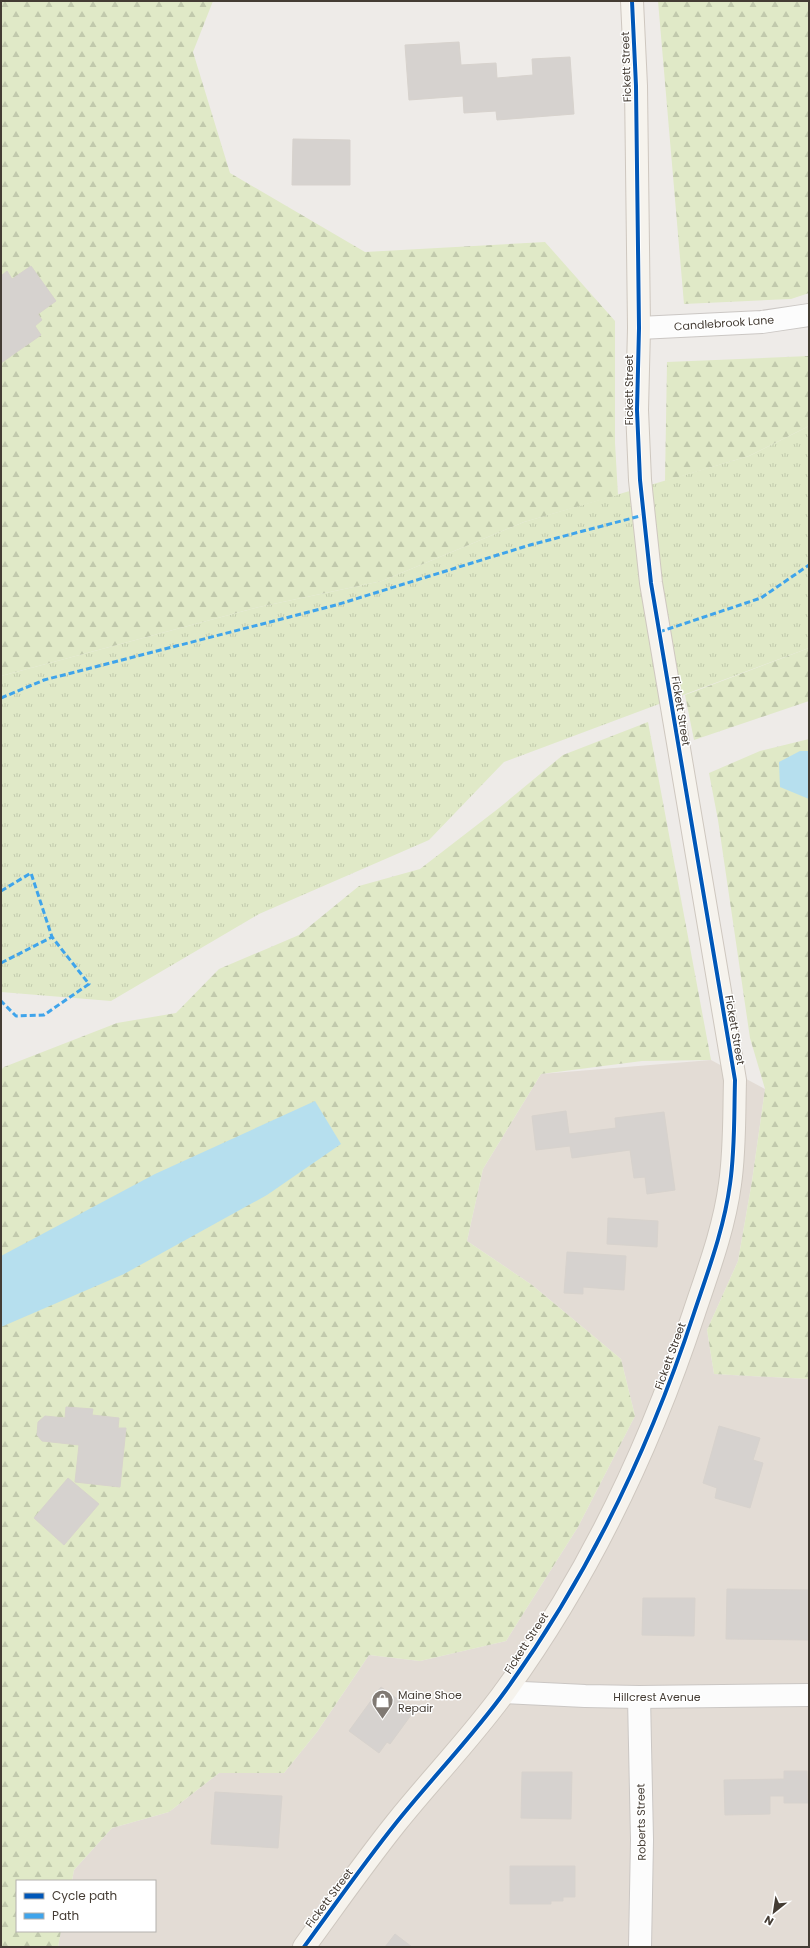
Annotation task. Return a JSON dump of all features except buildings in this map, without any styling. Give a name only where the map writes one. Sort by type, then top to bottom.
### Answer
[{"type":"street","name":"Fickett Street","points":[[304,1947],[394,1825],[505,1692],[535,1649],[576,1582],[613,1513],[646,1442],[676,1369],[713,1259],[723,1223],[730,1187],[734,1151],[734,1080],[651,583],[640,480],[637,418],[639,328],[636,86],[632,1]]},
{"type":"street","name":"Candlebrook Lane","points":[[639,328],[762,322],[809,315]]},
{"type":"street","name":"Hillcrest Avenue","points":[[505,1692],[639,1697],[799,1697],[809,1695]]},
{"type":"street","name":"Roberts Street","points":[[639,1697],[642,1840],[640,1947]]},
{"type":"shaded area","points":[[711,1060],[765,1089],[752,1181],[738,1261],[707,1330],[714,1374],[809,1379],[809,1947],[58,1947],[61,1932],[156,1932],[156,1880],[72,1880],[74,1870],[112,1828],[169,1812],[219,1773],[284,1773],[317,1732],[369,1655],[420,1661],[506,1641],[578,1527],[635,1416],[621,1359],[532,1285],[467,1241],[483,1169],[541,1074]]},
{"type":"green space","points":[[1,1],[213,1],[193,52],[230,173],[365,252],[545,242],[615,321],[615,443],[618,495],[524,522],[382,581],[259,607],[1,676]]},
{"type":"green space","points":[[658,1],[809,1],[809,293],[791,299],[684,304]]},
{"type":"green space","points":[[809,356],[809,426],[749,456],[665,481],[667,362]]},
{"type":"green space","points":[[809,426],[809,648],[504,762],[429,840],[259,914],[111,1001],[1,992],[1,676],[259,607],[382,581],[524,522],[749,456]]},
{"type":"green space","points":[[809,648],[809,701],[694,740],[685,695]]},
{"type":"green space","points":[[648,722],[711,1060],[642,1061],[541,1074],[483,1169],[467,1241],[532,1285],[621,1359],[635,1416],[578,1527],[506,1641],[420,1661],[369,1655],[317,1732],[284,1773],[219,1773],[169,1812],[112,1828],[74,1870],[72,1880],[16,1880],[16,1932],[61,1932],[58,1947],[1,1947],[1,1070],[4,1067],[117,1023],[176,1013],[219,969],[299,935],[359,886],[420,869],[499,808],[563,755]]},
{"type":"green space","points":[[809,739],[809,1379],[714,1374],[707,1330],[738,1261],[752,1181],[765,1089],[750,1038],[718,820],[709,773],[760,751]]},
{"type":"water","points":[[800,751],[809,751],[809,799],[780,787],[779,762]]},
{"type":"water","points":[[315,1101],[341,1144],[267,1195],[124,1274],[1,1327],[1,1256],[155,1174]]},
{"type":"marked path","points":[[1,698],[44,680],[336,605],[530,545],[644,515]]},
{"type":"marked path","points":[[659,632],[761,598],[809,565]]},
{"type":"marked path","points":[[1,891],[31,873],[52,937]]},
{"type":"marked path","points":[[1,963],[52,937],[89,984],[44,1015],[16,1016],[1,1001]]},
{"type":"cycle path","points":[[304,1947],[384,1838],[480,1724],[506,1690],[536,1646],[590,1556],[615,1509],[637,1461],[677,1363],[720,1234],[730,1184],[733,1158],[735,1080],[651,583],[640,480],[637,410],[639,328],[636,86],[632,1]]},
{"type":"place","name":"Maine Shoe Repair","points":[[382,1720]]}]
